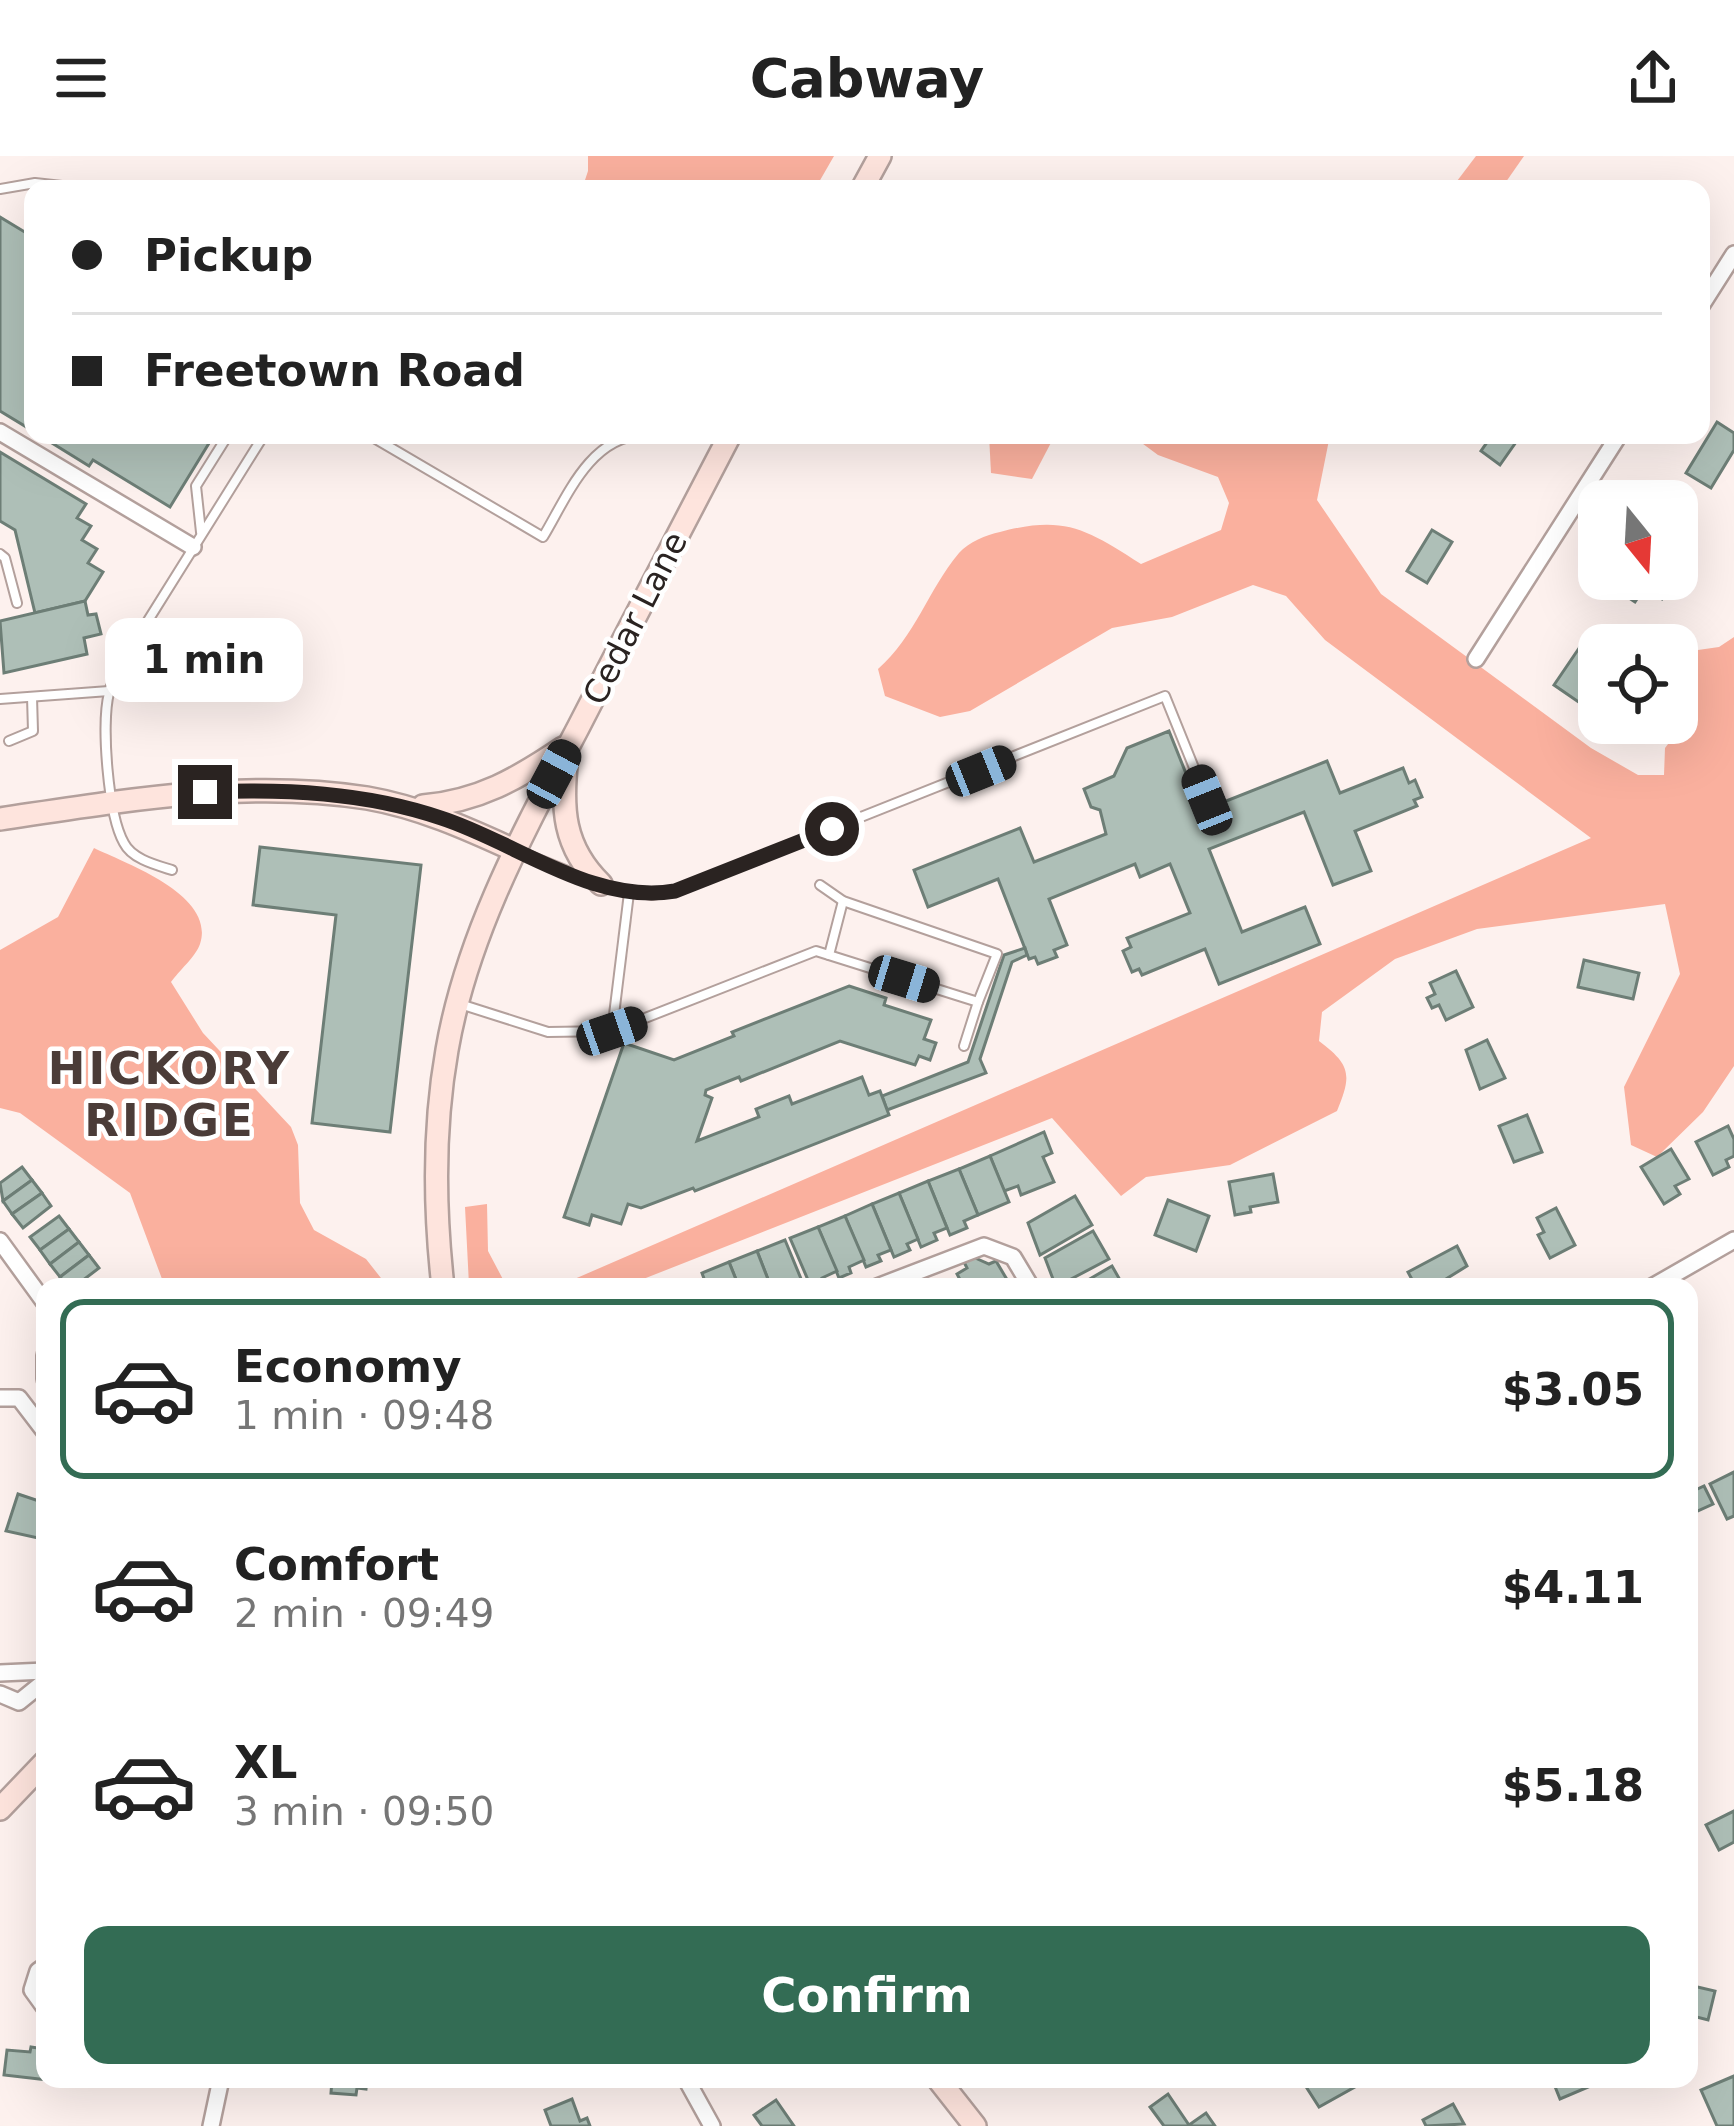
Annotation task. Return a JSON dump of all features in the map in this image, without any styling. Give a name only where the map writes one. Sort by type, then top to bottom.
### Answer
[{"type":"main road","name":"Cedar Lane","points":[[442,1278],[436,1144],[447,1047],[473,951],[514,850],[725,444]]},
{"type":"main road","points":[[407,808],[469,800],[501,788],[569,745]]},
{"type":"main road","points":[[569,745],[564,822],[574,851],[601,884]]},
{"type":"main road","points":[[0,819],[205,792],[268,790],[369,799],[407,808],[446,819],[514,850]]},
{"type":"main road","points":[[0,1809],[36,1771]]},
{"type":"main road","points":[[945,2088],[975,2126]]},
{"type":"street","points":[[1710,292],[1734,254]]},
{"type":"street","points":[[0,432],[197,540]]},
{"type":"street","points":[[1476,658],[1613,444]]},
{"type":"street","points":[[1668,1278],[1734,1240]]},
{"type":"street","points":[[0,1241],[36,1291]]},
{"type":"street","points":[[900,1278],[984,1246],[1013,1257],[1026,1278]]},
{"type":"street","points":[[0,1398],[19,1398],[36,1420]]},
{"type":"street","points":[[0,1673],[36,1679]]},
{"type":"street","points":[[0,1694],[19,1702],[36,1687]]},
{"type":"street","points":[[211,2126],[219,2088]]},
{"type":"street","points":[[691,2088],[712,2126]]},
{"type":"lane","points":[[197,540],[196,486],[222,444]]},
{"type":"lane","points":[[172,870],[151,863],[124,843],[113,803],[105,737],[109,691],[124,658],[258,444]]},
{"type":"lane","points":[[384,444],[543,537],[585,467],[613,444]]},
{"type":"lane","points":[[0,554],[5,557],[17,603]]},
{"type":"lane","points":[[0,699],[109,691]]},
{"type":"lane","points":[[514,850],[628,893],[675,891],[1165,696],[1207,800]]},
{"type":"lane","points":[[9,742],[33,730],[32,697]]},
{"type":"lane","points":[[820,885],[843,901],[997,954],[964,1046]]},
{"type":"lane","points":[[612,1031],[628,893]]},
{"type":"lane","points":[[829,955],[843,901]]},
{"type":"lane","points":[[458,1003],[548,1032],[612,1031],[816,951],[978,1002]]},
{"type":"shaded area","points":[[588,156],[834,156],[820,180],[585,180]]},
{"type":"shaded area","points":[[1476,156],[1524,156],[1507,180],[1458,180]]},
{"type":"shaded area","points":[[989,444],[1050,444],[1032,479],[991,473]]},
{"type":"shaded area","points":[[1143,444],[1328,444],[1317,500],[1381,594],[1578,738],[1578,744],[1638,775],[1664,775],[1668,744],[1698,744],[1698,650],[1719,647],[1734,637],[1734,1066],[1703,1112],[1657,1157],[1631,1145],[1624,1087],[1680,974],[1665,904],[1477,929],[1395,959],[1322,1012],[1319,1041],[1346,1072],[1337,1111],[1230,1165],[1146,1177],[1121,1196],[1052,1118],[646,1278],[577,1278],[1591,838],[1325,640],[1286,596],[1253,585],[1172,617],[1112,628],[970,711],[940,717],[885,696],[878,669],[902,643],[938,582],[968,546],[995,533],[1059,525],[1089,534],[1141,564],[1221,530],[1229,503],[1218,477],[1158,455]]},
{"type":"shaded area","points":[[94,848],[146,872],[182,896],[201,926],[200,944],[171,982],[203,1033],[291,1127],[298,1145],[300,1203],[314,1230],[366,1259],[381,1278],[162,1278],[130,1193],[20,1113],[0,1108],[0,950],[58,917]]},
{"type":"shaded area","points":[[487,1204],[488,1251],[502,1278],[469,1278],[465,1207]]},
{"type":"building","points":[[0,217],[24,232],[24,426],[0,411]]},
{"type":"building","points":[[1717,422],[1734,433],[1734,450],[1711,488],[1686,473],[1704,444],[1710,444]]},
{"type":"building","points":[[54,444],[208,444],[170,507],[93,460],[89,466]]},
{"type":"building","points":[[1486,444],[1515,444],[1500,465],[1481,451]]},
{"type":"building","points":[[0,452],[86,504],[77,518],[91,526],[82,540],[97,549],[88,563],[103,572],[85,601],[35,613],[15,530],[0,521]]},
{"type":"building","points":[[1432,530],[1452,542],[1427,583],[1407,571]]},
{"type":"building","points":[[85,601],[88,615],[96,614],[101,634],[84,638],[87,654],[4,673],[0,621]]},
{"type":"building","points":[[1578,650],[1578,702],[1554,685]]},
{"type":"building","points":[[1169,731],[1201,811],[1327,761],[1340,793],[1403,768],[1422,797],[1414,800],[1417,806],[1355,831],[1371,871],[1333,885],[1304,812],[1209,849],[1242,932],[1305,907],[1320,944],[1219,984],[1205,949],[1142,975],[1139,969],[1132,972],[1123,951],[1131,947],[1127,938],[1190,913],[1170,864],[1140,877],[1135,864],[1049,899],[1067,945],[1054,950],[1057,957],[1038,964],[1035,957],[1029,959],[998,879],[928,907],[914,870],[1020,828],[1034,862],[1106,834],[1100,810],[1091,807],[1084,789],[1114,776],[1127,748]]},
{"type":"building","points":[[260,847],[421,865],[390,1132],[312,1123],[336,915],[253,905]]},
{"type":"building","points":[[1025,948],[1027,955],[1012,962],[980,1059],[986,1073],[887,1110],[882,1096],[968,1062],[1004,955]]},
{"type":"building","points":[[1584,960],[1639,973],[1633,999],[1578,987]]},
{"type":"building","points":[[1456,971],[1473,1007],[1446,1020],[1439,1005],[1432,1008],[1427,998],[1435,994],[1430,983]]},
{"type":"building","points":[[849,986],[886,998],[884,1005],[931,1020],[924,1039],[936,1043],[930,1060],[919,1056],[915,1065],[840,1041],[706,1090],[705,1095],[712,1098],[697,1141],[759,1117],[756,1109],[789,1096],[792,1104],[862,1077],[869,1095],[880,1091],[889,1115],[695,1191],[641,1208],[628,1204],[621,1224],[592,1215],[589,1225],[564,1217],[624,1043],[674,1060]]},
{"type":"building","points":[[1487,1040],[1505,1078],[1480,1089],[1466,1050]]},
{"type":"building","points":[[1527,1115],[1542,1152],[1514,1162],[1499,1126]]},
{"type":"building","points":[[1728,1126],[1734,1156],[1726,1160],[1729,1167],[1713,1175],[1696,1142]]},
{"type":"building","points":[[1044,1132],[1052,1153],[1043,1157],[1054,1182],[1021,1195],[1018,1186],[1004,1191],[990,1156]]},
{"type":"building","points":[[1671,1149],[1689,1179],[1675,1186],[1680,1194],[1664,1204],[1641,1167]]},
{"type":"building","points":[[990,1156],[1009,1202],[978,1215],[959,1169]]},
{"type":"building","points":[[22,1167],[32,1180],[3,1201],[0,1183]]},
{"type":"building","points":[[959,1169],[978,1215],[964,1221],[967,1228],[950,1235],[928,1181]]},
{"type":"building","points":[[1273,1174],[1278,1202],[1235,1215],[1229,1182]]},
{"type":"building","points":[[32,1180],[42,1193],[12,1214],[3,1201]]},
{"type":"building","points":[[928,1181],[947,1228],[934,1233],[937,1240],[921,1247],[899,1193]]},
{"type":"building","points":[[42,1193],[51,1206],[23,1228],[12,1214]]},
{"type":"building","points":[[899,1193],[918,1239],[907,1244],[910,1250],[894,1257],[872,1204]]},
{"type":"building","points":[[1075,1196],[1092,1225],[1040,1255],[1028,1223]]},
{"type":"building","points":[[1168,1200],[1209,1216],[1196,1251],[1155,1235]]},
{"type":"building","points":[[872,1204],[891,1250],[866,1267],[845,1216]]},
{"type":"building","points":[[1556,1208],[1575,1245],[1550,1258],[1538,1235],[1544,1232],[1537,1218]]},
{"type":"building","points":[[59,1216],[69,1229],[40,1250],[30,1237]]},
{"type":"building","points":[[845,1216],[864,1260],[839,1278],[818,1227]]},
{"type":"building","points":[[818,1227],[837,1271],[807,1278],[790,1238]]},
{"type":"building","points":[[69,1229],[79,1242],[50,1264],[40,1250]]},
{"type":"building","points":[[1093,1231],[1109,1259],[1073,1278],[1053,1278],[1045,1258]]},
{"type":"building","points":[[785,1240],[801,1278],[768,1278],[757,1251]]},
{"type":"building","points":[[79,1242],[89,1255],[60,1277],[50,1264]]},
{"type":"building","points":[[1457,1246],[1467,1266],[1448,1278],[1411,1278],[1408,1272]]},
{"type":"building","points":[[757,1251],[768,1278],[735,1278],[729,1262]]},
{"type":"building","points":[[89,1255],[99,1268],[86,1278],[60,1277]]},
{"type":"building","points":[[973,1257],[989,1264],[996,1261],[1006,1278],[959,1278],[957,1274],[967,1268],[964,1262]]},
{"type":"building","points":[[729,1262],[735,1278],[704,1278],[702,1273]]},
{"type":"building","points":[[1112,1266],[1119,1278],[1091,1278]]},
{"type":"building","points":[[1734,1472],[1734,1516],[1727,1519],[1710,1484]]},
{"type":"building","points":[[1704,1486],[1713,1504],[1698,1511],[1698,1489]]},
{"type":"building","points":[[18,1494],[36,1500],[36,1538],[6,1531]]},
{"type":"building","points":[[1734,1811],[1734,1842],[1719,1850],[1706,1825]]},
{"type":"building","points":[[1698,1987],[1715,1991],[1708,2020],[1698,2017]]},
{"type":"building","points":[[36,2048],[36,2079],[4,2075],[7,2050],[30,2052]]},
{"type":"building","points":[[1734,2076],[1734,2126],[1717,2126],[1701,2090]]},
{"type":"building","points":[[331,2088],[357,2088],[356,2095],[331,2093]]},
{"type":"building","points":[[1307,2088],[1353,2088],[1319,2107]]},
{"type":"building","points":[[1556,2088],[1586,2088],[1560,2099]]},
{"type":"building","points":[[1168,2094],[1189,2125],[1206,2113],[1215,2126],[1164,2126],[1150,2107]]},
{"type":"building","points":[[572,2099],[580,2121],[587,2118],[590,2126],[551,2126],[545,2110]]},
{"type":"building","points":[[776,2100],[794,2126],[762,2126],[754,2115]]},
{"type":"building","points":[[1453,2104],[1464,2124],[1426,2126],[1423,2120]]},
{"type":"district","name":"HICKORY RIDGE","points":[[170,1094]]},
{"type":"route","points":[[205,792],[268,790],[369,799],[446,819],[610,888],[652,895],[675,891],[832,829]]}]
